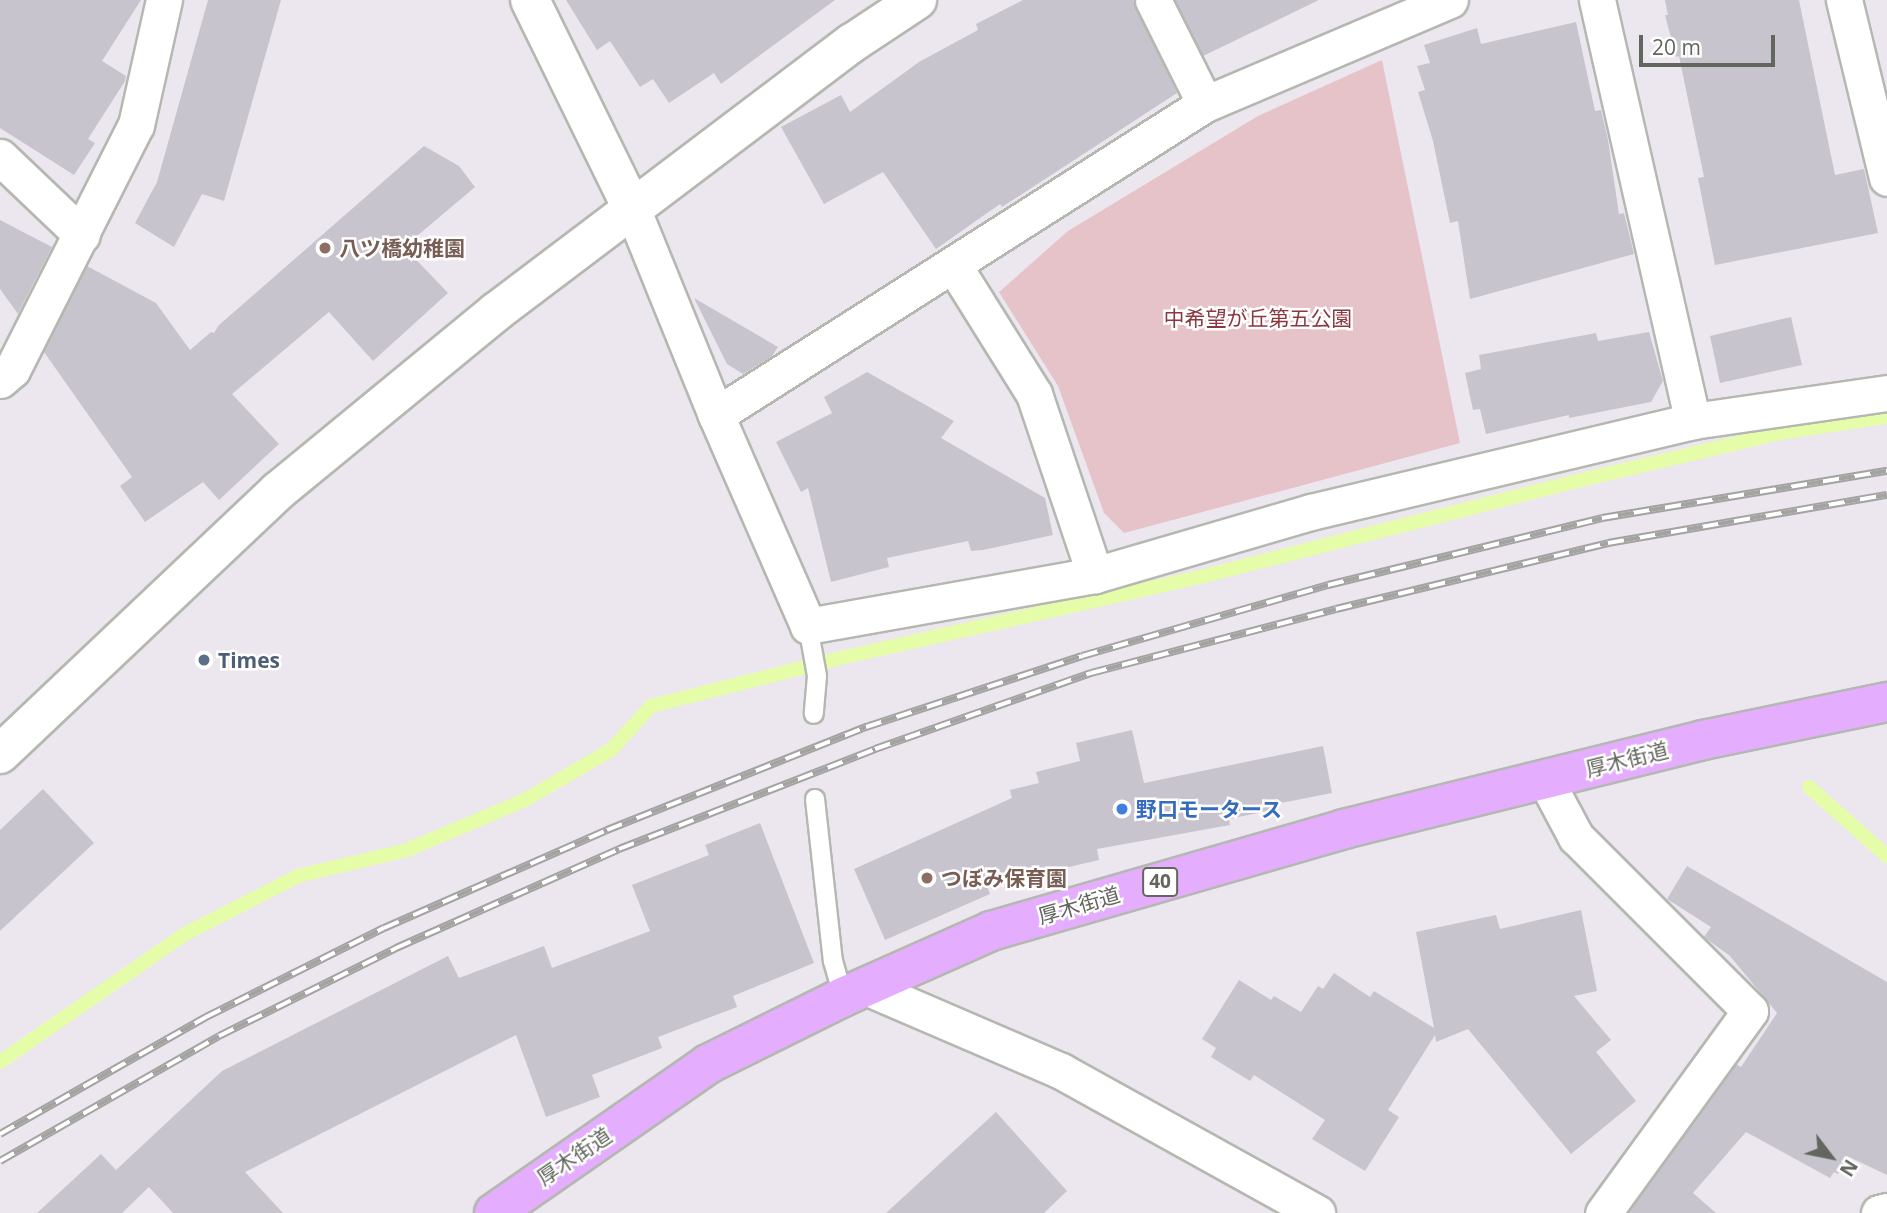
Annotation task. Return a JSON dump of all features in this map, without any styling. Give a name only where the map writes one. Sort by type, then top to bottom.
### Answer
[{"type":"main road","name":"厚木街道","points":[[494,1213],[708,1064],[854,992],[991,931],[1344,829],[1703,740],[1887,702]]},
{"type":"street","points":[[0,380],[12,370],[136,125],[164,0]]},
{"type":"street","points":[[530,0],[632,208],[716,415],[808,626],[1096,575],[1311,512],[1693,421],[1887,393]]},
{"type":"street","points":[[0,754],[278,491],[496,312],[852,43],[917,0]]},
{"type":"street","points":[[1153,0],[1205,104]]},
{"type":"street","points":[[716,415],[1205,104],[1450,0]]},
{"type":"street","points":[[1597,0],[1693,421]]},
{"type":"street","points":[[1844,0],[1887,178]]},
{"type":"street","points":[[0,157],[82,235]]},
{"type":"street","points":[[954,266],[1034,394],[1096,575]]},
{"type":"street","points":[[1545,779],[1576,837],[1750,1011],[1603,1213]]},
{"type":"street","points":[[854,992],[1061,1071],[1317,1213]]},
{"type":"street","points":[[1879,1213],[1887,1210]]},
{"type":"lane","points":[[808,626],[817,676],[814,714]]},
{"type":"lane","points":[[815,799],[833,961],[854,992]]},
{"type":"green space","name":"中希望が丘第五公園","points":[[1382,60],[1460,443],[1124,533],[1104,513],[1058,386],[999,292],[1068,231],[1258,116]]},
{"type":"building","points":[[0,0],[141,0],[102,61],[126,76],[125,81],[88,139],[95,143],[74,175],[0,128]]},
{"type":"building","points":[[208,0],[281,0],[224,201],[202,194],[174,247],[135,223],[157,182]]},
{"type":"building","points":[[566,0],[835,0],[721,84],[714,73],[669,103],[653,79],[640,87],[610,41],[597,50]]},
{"type":"building","points":[[1023,0],[1133,0],[1177,93],[1002,207],[1000,204],[936,249],[883,172],[824,204],[781,127],[841,95],[850,112],[919,62],[978,30],[976,24]]},
{"type":"building","points":[[1175,0],[1319,0],[1203,56]]},
{"type":"building","points":[[1665,0],[1799,0],[1835,175],[1864,169],[1878,233],[1715,265],[1698,178],[1704,177],[1679,56],[1676,57],[1665,15],[1668,15]]},
{"type":"building","points":[[1576,22],[1595,111],[1601,110],[1608,140],[1619,214],[1624,213],[1634,254],[1470,299],[1458,221],[1450,223],[1433,141],[1418,92],[1425,90],[1417,66],[1430,63],[1424,45],[1477,28],[1481,44]]},
{"type":"building","points":[[424,146],[459,166],[475,187],[404,247],[448,293],[373,361],[329,312],[232,394],[279,444],[219,500],[203,482],[145,522],[120,486],[132,477],[44,352],[87,266],[156,303],[190,350],[211,332],[214,333],[219,325]]},
{"type":"building","points":[[0,220],[52,247],[18,314],[0,289]]},
{"type":"building","points":[[694,298],[778,347],[772,356],[743,374],[727,364]]},
{"type":"building","points":[[1791,317],[1802,365],[1720,383],[1710,336]]},
{"type":"building","points":[[1649,332],[1663,381],[1651,402],[1569,418],[1569,415],[1486,434],[1480,409],[1473,410],[1465,373],[1481,369],[1479,355],[1596,333],[1598,341]]},
{"type":"building","points":[[867,372],[954,421],[941,438],[1045,498],[1053,535],[971,551],[968,541],[887,558],[889,567],[831,582],[808,488],[801,492],[776,442],[832,413],[824,397]]},
{"type":"building","points":[[1132,730],[1144,783],[1323,746],[1332,793],[1276,804],[1277,809],[1229,819],[1230,825],[1097,849],[1099,860],[987,886],[990,894],[885,940],[854,869],[1012,798],[1010,790],[1039,783],[1036,772],[1080,761],[1076,743]]},
{"type":"building","points":[[43,789],[94,843],[0,931],[0,830]]},
{"type":"building","points":[[760,823],[814,963],[733,996],[737,1007],[658,1037],[662,1048],[592,1075],[600,1097],[546,1117],[516,1035],[245,1172],[283,1213],[173,1213],[149,1187],[122,1213],[37,1213],[101,1154],[116,1170],[222,1071],[448,956],[459,978],[544,946],[552,968],[650,931],[632,885],[709,855],[705,845]]},
{"type":"building","points":[[1687,866],[1887,982],[1887,1175],[1847,1156],[1838,1174],[1834,1172],[1830,1178],[1746,1132],[1693,1193],[1716,1213],[1628,1213],[1736,1064],[1741,1067],[1777,1013],[1730,956],[1704,937],[1711,927],[1667,899]]},
{"type":"building","points":[[1581,910],[1597,991],[1574,996],[1611,1040],[1596,1052],[1636,1101],[1571,1154],[1468,1029],[1436,1042],[1435,1035],[1388,1110],[1399,1117],[1365,1171],[1312,1139],[1325,1120],[1254,1075],[1250,1081],[1211,1057],[1216,1048],[1202,1039],[1239,980],[1271,1000],[1274,996],[1301,1012],[1318,986],[1323,989],[1334,973],[1370,997],[1374,991],[1434,1028],[1416,932],[1496,915],[1500,929]]},
{"type":"building","points":[[996,1112],[1067,1191],[1044,1213],[886,1213]]},
{"type":"waterway","points":[[0,1062],[185,934],[298,876],[407,850],[525,800],[611,750],[651,706],[845,657],[1200,577],[1577,481],[1785,432],[1887,417]]},
{"type":"waterway","points":[[1809,787],[1887,856]]},
{"type":"railway","points":[[0,1134],[206,1017],[384,928],[607,830],[866,727],[1082,656],[1328,585],[1602,518],[1887,471]]},
{"type":"railway","points":[[0,1161],[219,1036],[396,948],[619,849],[875,749],[1091,673],[1336,609],[1608,543],[1887,495]]},
{"type":"place","name":"八ツ橋幼稚園","points":[[325,248]]},
{"type":"place","name":"Times","points":[[204,660]]},
{"type":"place","name":"野口モータース","points":[[1122,809]]},
{"type":"place","name":"つぼみ保育園","points":[[927,878]]}]
